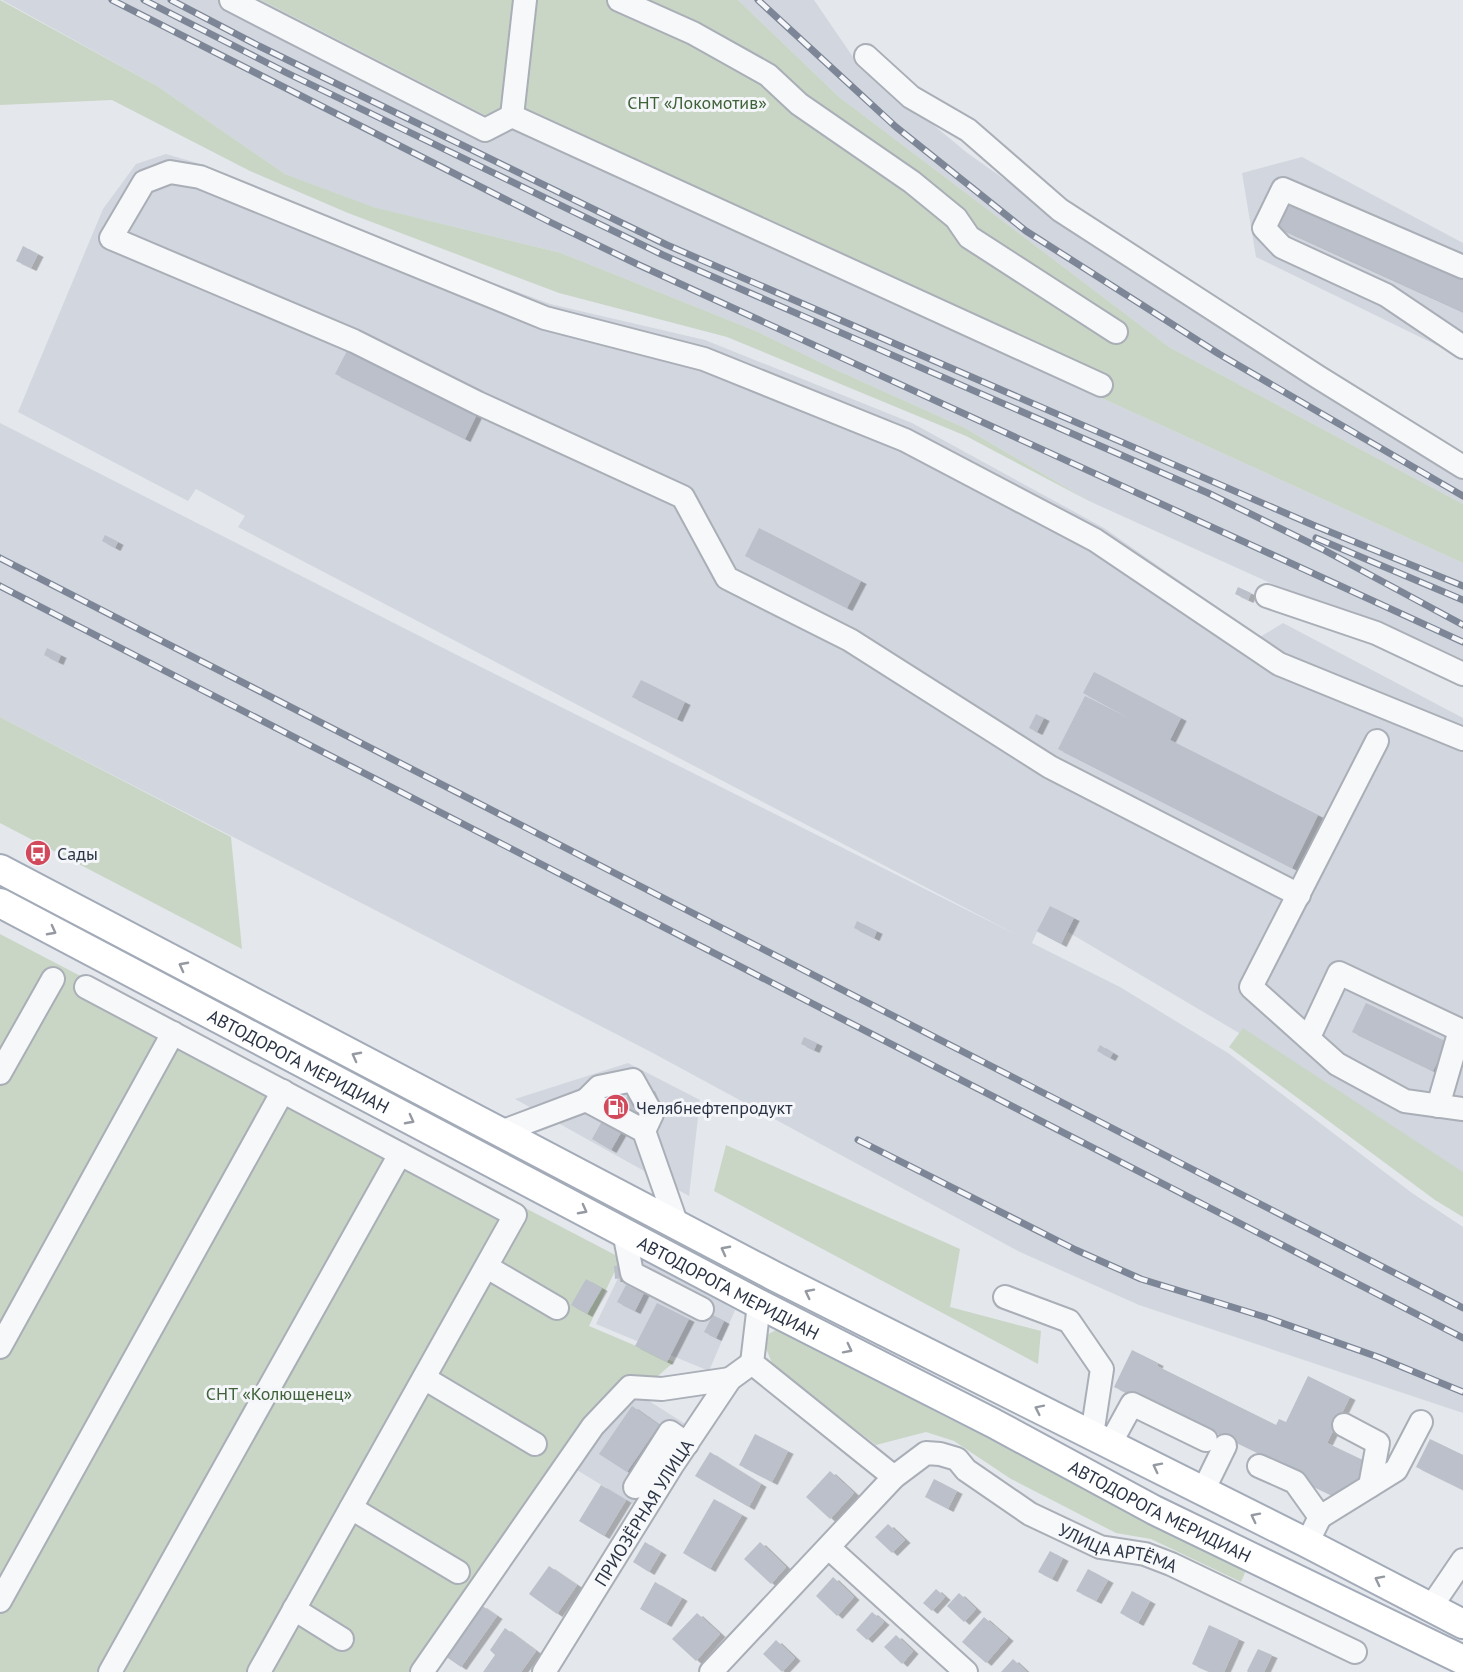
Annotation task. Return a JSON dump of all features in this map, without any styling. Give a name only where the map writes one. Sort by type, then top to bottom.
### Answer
[{"type":"main road","name":"АВТОДОРОГА МЕРИДИАН","points":[[0,869],[774,1276],[1307,1543],[1463,1624]]},
{"type":"main road","name":"АВТОДОРОГА МЕРИДИАН","points":[[0,903],[759,1304],[993,1423],[1154,1510],[1463,1660]]},
{"type":"main road","points":[[759,1304],[774,1276]]},
{"type":"street","points":[[231,0],[485,130],[512,116]]},
{"type":"street","points":[[512,116],[525,0]]},
{"type":"street","points":[[619,0],[693,33],[768,75],[799,104],[912,182],[956,218],[969,237],[1116,332]]},
{"type":"street","points":[[866,56],[911,97],[968,130],[1060,210],[1298,364],[1463,467]]},
{"type":"street","points":[[512,116],[1101,385]]},
{"type":"street","points":[[1299,895],[1050,767],[850,640],[727,578],[683,497],[478,403],[354,341],[111,238],[144,182],[170,172],[200,177],[544,318],[704,359],[905,440],[1095,540],[1279,664],[1463,739]]},
{"type":"street","points":[[1463,267],[1283,189],[1264,228],[1282,247],[1386,295],[1463,347]]},
{"type":"street","points":[[1267,596],[1376,633],[1463,674]]},
{"type":"street","points":[[1377,741],[1251,987],[1337,1064],[1406,1101],[1463,1109]]},
{"type":"street","points":[[1309,1037],[1340,973],[1460,1030],[1438,1106]]},
{"type":"street","points":[[0,1073],[53,979]]},
{"type":"street","points":[[86,987],[515,1215],[259,1672]]},
{"type":"street","points":[[0,1347],[173,1033]]},
{"type":"street","points":[[501,1132],[586,1100],[600,1087],[633,1080],[652,1114],[644,1131]]},
{"type":"street","points":[[0,1601],[283,1091]]},
{"type":"street","points":[[586,1100],[644,1131],[677,1225]]},
{"type":"street","points":[[110,1672],[400,1154]]},
{"type":"street","points":[[624,1232],[632,1273],[702,1310]]},
{"type":"street","points":[[487,1267],[557,1308]]},
{"type":"street","points":[[1005,1297],[1069,1321],[1102,1369],[1101,1440]]},
{"type":"street","points":[[759,1304],[752,1363],[894,1477]]},
{"type":"street","name":"ПРИОЗЁРНАЯ УЛИЦА","points":[[544,1672],[730,1379],[752,1363]]},
{"type":"street","points":[[424,1378],[535,1444]]},
{"type":"street","points":[[422,1672],[593,1426],[630,1387],[662,1389],[730,1379]]},
{"type":"street","points":[[1101,1440],[1132,1404],[1216,1443],[1203,1491]]},
{"type":"street","points":[[1307,1543],[1320,1517],[1396,1470],[1421,1422]]},
{"type":"street","points":[[1344,1425],[1378,1443],[1370,1486]]},
{"type":"street","points":[[635,1486],[670,1432],[687,1444]]},
{"type":"street","name":"УЛИЦА АРТЁМА","points":[[711,1672],[894,1477],[926,1453],[957,1459],[966,1470],[1030,1514],[1100,1547],[1144,1554],[1171,1564],[1355,1652]]},
{"type":"street","points":[[1259,1466],[1295,1482],[1320,1517]]},
{"type":"street","points":[[351,1508],[458,1572]]},
{"type":"street","points":[[829,1548],[966,1672]]},
{"type":"street","points":[[1431,1607],[1463,1560]]},
{"type":"street","points":[[294,1609],[342,1639]]},
{"type":"shaded area","points":[[2,0],[261,0],[510,128],[1463,563],[1463,670],[1089,501],[965,428],[756,331],[561,253],[372,207],[285,174],[157,86]]},
{"type":"shaded area","points":[[738,0],[814,0],[855,60],[966,152],[1133,271],[1463,476],[1463,504],[1169,347],[838,96]]},
{"type":"shaded area","points":[[166,154],[204,165],[415,253],[550,304],[705,340],[912,423],[1104,528],[1260,637],[1283,623],[1463,718],[1463,1177],[1295,1066],[1068,932],[1061,944],[1037,932],[1032,943],[1120,987],[1228,1053],[1412,1193],[1463,1227],[1463,1413],[1139,1305],[1020,1252],[651,1052],[0,717],[0,423],[1017,935],[238,527],[245,516],[196,489],[188,501],[18,412],[103,209],[136,164]]},
{"type":"shaded area","points":[[1302,157],[1463,243],[1463,358],[1256,257],[1242,173]]},
{"type":"shaded area","points":[[628,1063],[700,1100],[689,1196],[515,1099]]},
{"type":"shaded area","points":[[631,1251],[735,1310],[709,1371],[596,1324]]},
{"type":"shaded area","points":[[638,1394],[687,1425],[636,1506],[572,1467],[602,1424]]},
{"type":"green space","points":[[0,0],[157,86],[285,174],[373,207],[561,253],[756,331],[965,428],[1089,501],[966,436],[727,337],[559,293],[348,213],[250,171],[112,100],[0,105]]},
{"type":"green space","name":"СНТ «Локомотив»","points":[[261,0],[738,0],[838,96],[1169,347],[1463,504],[1463,563],[510,128]]},
{"type":"green space","points":[[0,717],[231,837],[242,949],[0,823]]},
{"type":"green space","name":"СНТ «Колющенец»","points":[[0,934],[621,1258],[589,1326],[674,1362],[602,1424],[430,1672],[0,1672]]},
{"type":"green space","points":[[1243,1028],[1463,1172],[1463,1217],[1435,1200],[1229,1047]]},
{"type":"green space","points":[[726,1145],[960,1249],[950,1307],[1041,1331],[1038,1364],[714,1191]]},
{"type":"green space","points":[[781,1327],[942,1415],[1247,1568],[1241,1582],[1151,1539],[1116,1533],[1011,1479],[954,1441],[926,1432],[876,1445],[773,1366],[762,1338]]},
{"type":"building","points":[[1287,198],[1463,279],[1463,312],[1274,226]]},
{"type":"building","points":[[23,246],[38,254],[31,268],[16,261]]},
{"type":"building","points":[[349,347],[478,412],[465,439],[335,374]]},
{"type":"building","points":[[759,528],[861,581],[847,608],[745,556]]},
{"type":"building","points":[[105,535],[118,542],[115,548],[102,541]]},
{"type":"building","points":[[1238,587],[1251,593],[1248,600],[1235,594]]},
{"type":"building","points":[[47,648],[61,655],[58,662],[44,655]]},
{"type":"building","points":[[1094,672],[1181,718],[1170,740],[1318,815],[1292,868],[1058,749],[1085,696],[1140,724],[1083,693]]},
{"type":"building","points":[[641,680],[685,702],[677,719],[632,697]]},
{"type":"building","points":[[1036,714],[1044,718],[1037,732],[1029,728]]},
{"type":"building","points":[[1050,906],[1074,918],[1061,944],[1037,931]]},
{"type":"building","points":[[857,921],[877,931],[874,938],[854,928]]},
{"type":"building","points":[[1366,1003],[1447,1042],[1433,1071],[1352,1032]]},
{"type":"building","points":[[804,1037],[817,1043],[814,1050],[801,1044]]},
{"type":"building","points":[[1100,1045],[1113,1053],[1110,1058],[1097,1051]]},
{"type":"building","points":[[649,1088],[658,1108],[630,1121],[624,1107],[623,1116],[626,1124],[611,1150],[592,1139],[606,1114],[607,1099],[621,1100]]},
{"type":"building","points":[[623,1265],[624,1278],[615,1279],[614,1266]]},
{"type":"building","points":[[586,1279],[602,1288],[587,1314],[571,1305]]},
{"type":"building","points":[[626,1285],[644,1293],[635,1311],[617,1302]]},
{"type":"building","points":[[657,1303],[689,1319],[667,1362],[635,1346]]},
{"type":"building","points":[[713,1315],[724,1321],[716,1338],[704,1332]]},
{"type":"building","points":[[1132,1350],[1158,1363],[1157,1366],[1276,1425],[1279,1419],[1286,1422],[1308,1376],[1350,1397],[1327,1443],[1367,1462],[1350,1498],[1341,1500],[1259,1460],[1262,1455],[1142,1397],[1141,1400],[1114,1387]]},
{"type":"building","points":[[632,1406],[659,1425],[627,1472],[599,1454]]},
{"type":"building","points":[[755,1434],[788,1451],[772,1482],[739,1465]]},
{"type":"building","points":[[1430,1439],[1463,1455],[1463,1490],[1416,1467]]},
{"type":"building","points":[[710,1452],[761,1484],[749,1507],[695,1476]]},
{"type":"building","points":[[830,1471],[854,1493],[830,1519],[806,1497]]},
{"type":"building","points":[[934,1479],[957,1491],[948,1509],[925,1497]]},
{"type":"building","points":[[601,1485],[626,1500],[604,1536],[579,1521]]},
{"type":"building","points":[[714,1499],[742,1515],[710,1569],[683,1553]]},
{"type":"building","points":[[888,1524],[905,1540],[892,1553],[875,1537]]},
{"type":"building","points":[[645,1542],[661,1552],[649,1572],[633,1562]]},
{"type":"building","points":[[760,1542],[786,1567],[771,1584],[744,1559]]},
{"type":"building","points":[[1050,1551],[1063,1558],[1052,1579],[1038,1572]]},
{"type":"building","points":[[549,1566],[577,1585],[557,1614],[529,1594]]},
{"type":"building","points":[[1088,1569],[1108,1580],[1096,1601],[1076,1591]]},
{"type":"building","points":[[833,1577],[854,1597],[837,1616],[816,1596]]},
{"type":"building","points":[[655,1582],[682,1598],[666,1624],[640,1609]]},
{"type":"building","points":[[936,1589],[945,1597],[932,1611],[923,1603]]},
{"type":"building","points":[[1132,1591],[1150,1601],[1138,1623],[1120,1613]]},
{"type":"building","points":[[959,1593],[976,1609],[964,1622],[947,1606]]},
{"type":"building","points":[[481,1605],[497,1616],[461,1667],[445,1656]]},
{"type":"building","points":[[872,1612],[884,1622],[867,1640],[856,1630]]},
{"type":"building","points":[[697,1613],[720,1634],[696,1661],[672,1639]]},
{"type":"building","points":[[984,1617],[1008,1638],[986,1663],[962,1642]]},
{"type":"building","points":[[1209,1625],[1239,1639],[1224,1672],[1210,1672],[1192,1664]]},
{"type":"building","points":[[505,1628],[536,1651],[521,1672],[483,1672],[495,1655],[490,1650]]},
{"type":"building","points":[[896,1635],[913,1651],[902,1664],[884,1647]]},
{"type":"building","points":[[776,1640],[795,1658],[782,1672],[763,1654]]},
{"type":"building","points":[[1258,1649],[1272,1655],[1264,1672],[1248,1672],[1247,1671]]},
{"type":"building","points":[[1013,1659],[1027,1672],[1001,1672]]},
{"type":"railway","points":[[112,0],[639,265],[1463,642]]},
{"type":"railway","points":[[144,0],[287,73],[663,255],[1208,493],[1322,549],[1463,625]]},
{"type":"railway","points":[[171,0],[259,46],[667,245],[1313,525],[1463,586]]},
{"type":"railway","points":[[758,0],[896,127],[1026,231],[1219,354],[1463,496]]},
{"type":"railway","points":[[1316,538],[1463,600]]},
{"type":"railway","points":[[0,558],[1463,1308]]},
{"type":"railway","points":[[0,586],[1463,1338]]},
{"type":"railway","points":[[858,1140],[1076,1250],[1141,1279],[1268,1318],[1378,1357],[1463,1392]]},
{"type":"place","name":"Сады","points":[[38,853]]},
{"type":"place","name":"Челябнефтепродукт","points":[[616,1107]]}]
